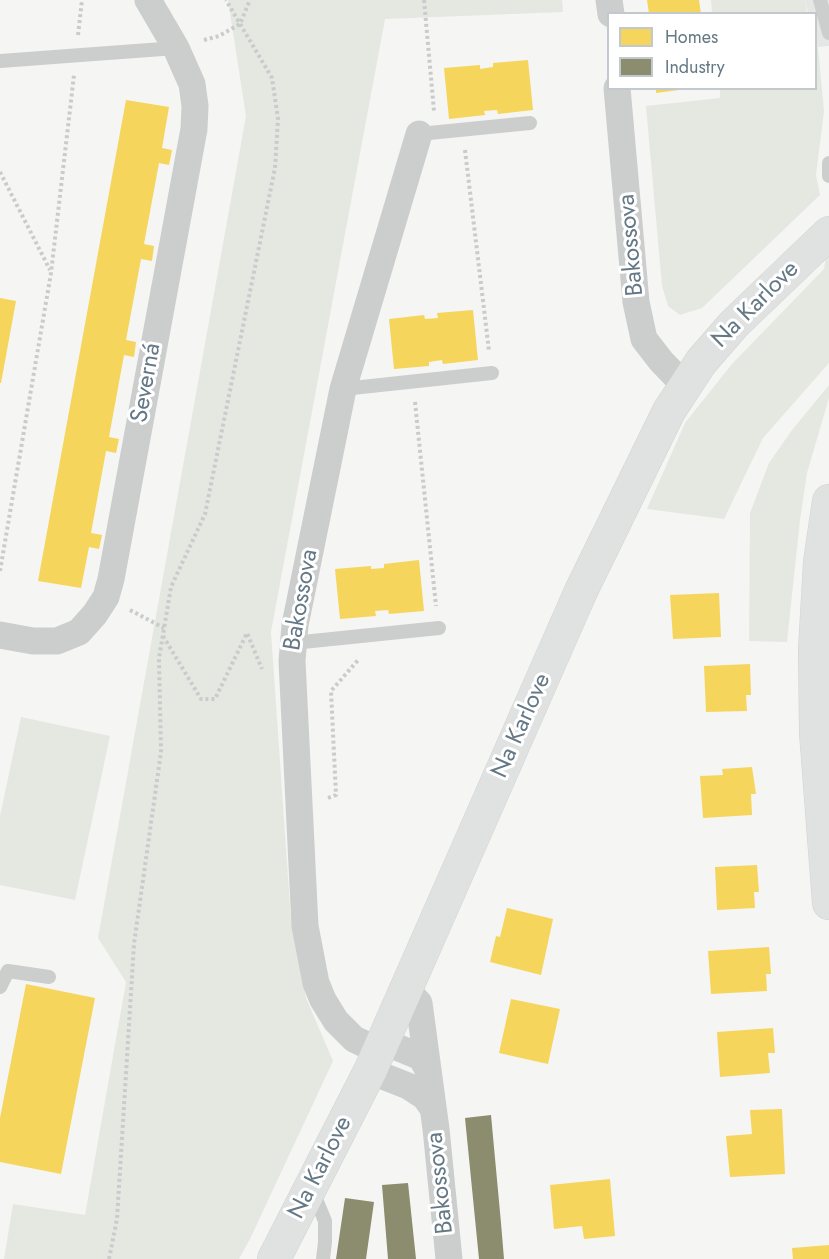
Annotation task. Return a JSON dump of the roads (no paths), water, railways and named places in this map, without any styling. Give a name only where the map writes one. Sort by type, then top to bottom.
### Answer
[{"type":"street","name":"Severná","points":[[0,635],[33,641],[57,641],[79,632],[106,597],[111,579],[194,129],[195,106],[192,84],[176,48],[148,0]]},
{"type":"street","name":"Bakossova","points":[[617,90],[636,302],[644,339],[685,386]]},
{"type":"street","name":"Bakossova","points":[[427,134],[343,389],[293,643],[293,690],[305,926],[316,982],[323,1000],[336,1021],[354,1039],[378,1055],[408,1086],[425,1097],[432,1107]]},
{"type":"street","name":"Na Karlove","points":[[274,1259],[312,1189],[378,1055],[581,591],[669,411],[701,362],[734,324],[829,233]]},
{"type":"street","points":[[829,501],[820,562],[816,618],[829,903]]},
{"type":"street","name":"Bakossova","points":[[406,990],[419,1003],[449,1259]]},
{"type":"street","name":"Bakossova","points":[[378,1055],[421,1057],[427,1068]]},
{"type":"lane","points":[[820,0],[829,33]]},
{"type":"lane","points":[[0,61],[176,48]]},
{"type":"lane","points":[[427,134],[530,123]]},
{"type":"lane","points":[[829,163],[829,176]]},
{"type":"lane","points":[[343,389],[492,373]]},
{"type":"lane","points":[[293,643],[439,628]]},
{"type":"lane","points":[[0,987],[8,970],[49,977]]},
{"type":"lane","points":[[312,1189],[325,1221],[326,1242],[323,1259]]}]
